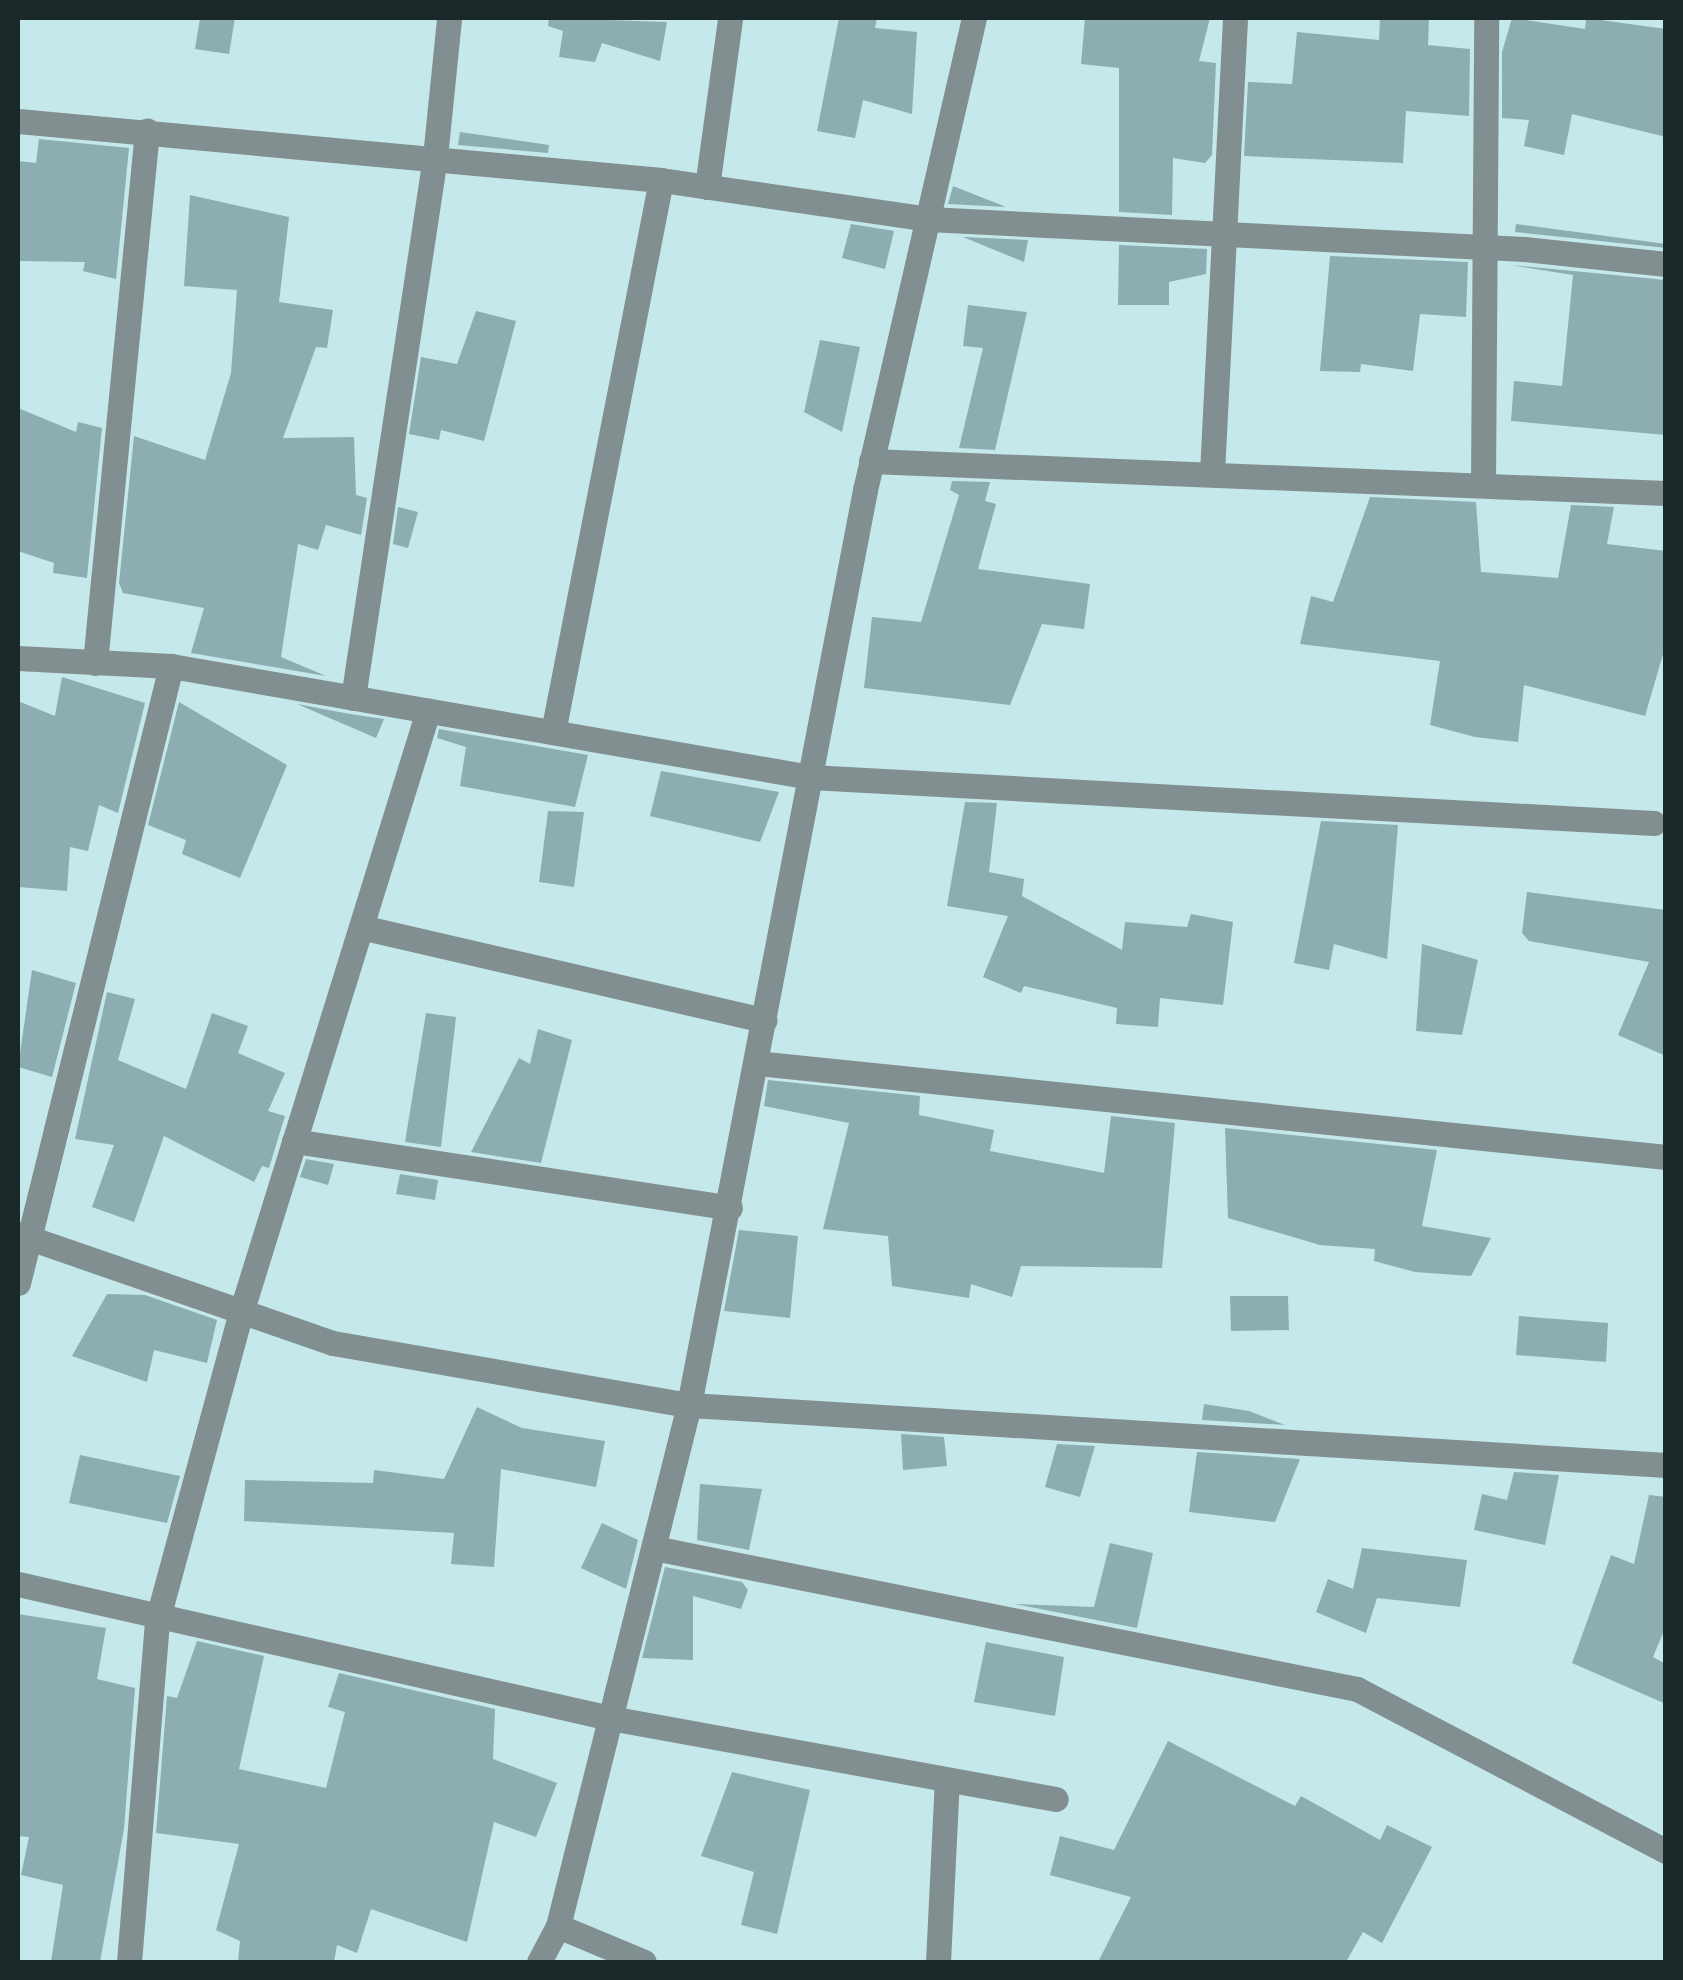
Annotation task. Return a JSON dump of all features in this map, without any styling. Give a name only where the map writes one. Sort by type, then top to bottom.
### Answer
[{"type":"street","points":[[353,698],[435,157],[448,18]]},
{"type":"street","points":[[707,187],[730,18]]},
{"type":"street","points":[[539,1962],[558,1926],[690,1405],[871,461],[974,18]]},
{"type":"street","points":[[1212,472],[1218,234],[1235,18]]},
{"type":"street","points":[[1483,482],[1479,247],[1486,18]]},
{"type":"street","points":[[18,121],[661,180],[928,219],[1479,247],[1666,264]]},
{"type":"street","points":[[95,664],[147,130]]},
{"type":"street","points":[[552,732],[661,180]]},
{"type":"street","points":[[871,461],[1666,492]]},
{"type":"street","points":[[18,658],[171,666],[810,777],[1654,822]]},
{"type":"street","points":[[18,1283],[23,1236],[171,666]]},
{"type":"street","points":[[130,1962],[157,1622],[240,1316],[364,928],[428,711]]},
{"type":"street","points":[[364,928],[765,1020]]},
{"type":"street","points":[[757,1063],[1666,1157]]},
{"type":"street","points":[[294,1141],[730,1208]]},
{"type":"street","points":[[23,1236],[240,1316],[333,1342],[690,1405],[1666,1465]]},
{"type":"street","points":[[654,1548],[1357,1689],[1666,1850]]},
{"type":"street","points":[[18,1584],[157,1622],[610,1718],[1056,1799]]},
{"type":"street","points":[[938,1962],[946,1780]]},
{"type":"street","points":[[558,1926],[644,1962]]},
{"type":"building","points":[[200,18],[235,18],[229,54],[195,49]]},
{"type":"building","points":[[549,18],[667,22],[660,61],[602,43],[595,62],[559,57],[563,31],[548,26]]},
{"type":"building","points":[[839,18],[877,18],[875,28],[917,32],[912,114],[863,100],[855,138],[817,131]]},
{"type":"building","points":[[1085,18],[1210,18],[1199,61],[1216,63],[1212,155],[1205,163],[1173,158],[1172,215],[1119,212],[1119,68],[1081,64]]},
{"type":"building","points":[[1380,18],[1429,18],[1428,45],[1470,49],[1469,116],[1406,111],[1403,163],[1244,156],[1248,82],[1292,84],[1297,32],[1379,40]]},
{"type":"building","points":[[1512,18],[1585,29],[1586,18],[1666,29],[1666,137],[1572,114],[1564,155],[1524,146],[1529,120],[1502,118],[1502,52]]},
{"type":"building","points":[[460,132],[549,145],[548,153],[458,145]]},
{"type":"building","points":[[39,139],[129,148],[116,279],[83,271],[85,262],[18,261],[18,161],[36,163]]},
{"type":"building","points":[[953,186],[1006,207],[948,204]]},
{"type":"building","points":[[190,195],[289,217],[279,302],[333,310],[327,348],[316,347],[283,438],[354,437],[356,495],[367,498],[361,535],[326,525],[318,550],[298,544],[281,657],[326,676],[191,653],[204,608],[123,593],[119,583],[134,436],[205,460],[231,373],[237,290],[184,286]]},
{"type":"building","points":[[851,224],[894,231],[885,269],[842,258]]},
{"type":"building","points":[[1516,224],[1666,244],[1666,248],[1515,232]]},
{"type":"building","points":[[963,237],[1028,240],[1024,262],[980,244]]},
{"type":"building","points":[[1119,245],[1207,249],[1206,274],[1169,282],[1169,305],[1118,305]]},
{"type":"building","points":[[1330,256],[1468,262],[1466,317],[1420,314],[1413,371],[1361,364],[1360,372],[1320,371]]},
{"type":"building","points":[[1510,265],[1666,280],[1666,435],[1511,421],[1514,381],[1562,386],[1573,275]]},
{"type":"building","points":[[968,305],[1027,312],[995,450],[959,448],[983,348],[963,346]]},
{"type":"building","points":[[476,311],[516,321],[484,441],[441,430],[439,440],[409,434],[421,357],[457,364]]},
{"type":"building","points":[[820,340],[860,347],[842,432],[804,412]]},
{"type":"building","points":[[18,408],[76,432],[78,422],[102,428],[87,578],[53,573],[54,563],[18,551]]},
{"type":"building","points":[[952,481],[990,482],[985,501],[996,504],[978,569],[1090,584],[1084,629],[1042,624],[1010,705],[864,688],[872,617],[921,622],[959,495],[950,490]]},
{"type":"building","points":[[1370,497],[1476,502],[1481,572],[1558,578],[1571,505],[1614,507],[1607,544],[1666,551],[1666,644],[1645,716],[1524,685],[1518,742],[1475,737],[1430,725],[1440,661],[1300,644],[1311,596],[1333,602]]},
{"type":"building","points":[[398,507],[418,512],[408,548],[393,544]]},
{"type":"building","points":[[62,677],[145,703],[118,813],[99,805],[88,851],[70,847],[67,891],[18,887],[18,701],[55,716]]},
{"type":"building","points":[[179,702],[287,765],[240,878],[182,854],[186,840],[148,825]]},
{"type":"building","points":[[297,704],[350,714],[384,719],[376,738]]},
{"type":"building","points":[[439,729],[588,755],[575,807],[460,786],[466,747],[437,738]]},
{"type":"building","points":[[661,771],[779,792],[760,842],[650,816]]},
{"type":"building","points":[[965,802],[997,803],[989,872],[1024,879],[1022,896],[1122,950],[1125,922],[1187,927],[1191,914],[1233,922],[1223,1005],[1160,998],[1158,1027],[1116,1024],[1117,1008],[1024,986],[1021,993],[983,977],[1008,916],[947,906]]},
{"type":"building","points":[[548,811],[584,812],[574,887],[539,882]]},
{"type":"building","points":[[1321,821],[1398,825],[1387,959],[1334,944],[1329,970],[1294,963]]},
{"type":"building","points":[[1527,892],[1666,910],[1666,1056],[1618,1035],[1649,962],[1529,941],[1522,933]]},
{"type":"building","points":[[1422,944],[1478,960],[1462,1035],[1416,1031]]},
{"type":"building","points":[[32,970],[76,983],[52,1077],[18,1067]]},
{"type":"building","points":[[107,992],[135,999],[118,1060],[186,1089],[212,1013],[248,1026],[238,1053],[285,1073],[268,1111],[285,1116],[269,1168],[262,1166],[254,1182],[164,1136],[134,1222],[92,1207],[114,1145],[75,1139]]},
{"type":"building","points":[[426,1013],[456,1017],[441,1147],[405,1142]]},
{"type":"building","points":[[538,1029],[572,1040],[541,1163],[471,1152],[519,1058],[530,1064]]},
{"type":"building","points":[[768,1080],[920,1096],[919,1115],[994,1130],[990,1151],[1104,1173],[1111,1116],[1175,1123],[1162,1268],[1021,1266],[1012,1297],[971,1284],[969,1298],[892,1286],[888,1236],[823,1229],[849,1123],[764,1106]]},
{"type":"building","points":[[1225,1128],[1437,1150],[1422,1226],[1491,1238],[1471,1276],[1415,1272],[1374,1261],[1375,1249],[1320,1245],[1228,1218]]},
{"type":"building","points":[[306,1159],[334,1164],[328,1185],[300,1177]]},
{"type":"building","points":[[400,1174],[438,1180],[435,1200],[396,1194]]},
{"type":"building","points":[[739,1230],[798,1236],[790,1318],[724,1311]]},
{"type":"building","points":[[107,1294],[145,1295],[217,1320],[207,1363],[154,1350],[147,1382],[72,1356]]},
{"type":"building","points":[[1230,1296],[1288,1296],[1289,1330],[1231,1331]]},
{"type":"building","points":[[1519,1316],[1608,1323],[1606,1362],[1516,1355]]},
{"type":"building","points":[[1204,1404],[1249,1411],[1285,1425],[1202,1420]]},
{"type":"building","points":[[477,1407],[522,1428],[605,1441],[596,1487],[501,1469],[494,1567],[451,1564],[454,1533],[244,1521],[245,1480],[373,1483],[374,1470],[444,1479]]},
{"type":"building","points":[[901,1434],[944,1437],[947,1466],[903,1470]]},
{"type":"building","points":[[1057,1444],[1095,1446],[1080,1497],[1045,1487]]},
{"type":"building","points":[[1197,1452],[1300,1459],[1275,1522],[1189,1512]]},
{"type":"building","points":[[80,1455],[180,1476],[167,1523],[69,1503]]},
{"type":"building","points":[[1514,1472],[1559,1475],[1545,1545],[1474,1530],[1482,1494],[1507,1500]]},
{"type":"building","points":[[700,1484],[762,1489],[749,1550],[697,1540]]},
{"type":"building","points":[[1649,1495],[1666,1497],[1666,1626],[1653,1657],[1666,1664],[1666,1704],[1572,1663],[1611,1555],[1634,1564]]},
{"type":"building","points":[[602,1523],[638,1540],[626,1589],[581,1568]]},
{"type":"building","points":[[1110,1543],[1153,1553],[1137,1628],[1015,1604],[1094,1607]]},
{"type":"building","points":[[1362,1548],[1467,1560],[1460,1607],[1377,1598],[1366,1633],[1316,1612],[1328,1579],[1353,1589]]},
{"type":"building","points":[[665,1567],[742,1582],[748,1590],[741,1609],[693,1596],[693,1660],[642,1658]]},
{"type":"building","points":[[18,1614],[106,1628],[97,1679],[135,1688],[124,1829],[100,1962],[51,1962],[63,1885],[21,1875],[29,1837],[18,1836]]},
{"type":"building","points":[[197,1641],[264,1656],[239,1769],[326,1788],[345,1712],[328,1707],[339,1673],[495,1709],[493,1759],[557,1783],[536,1837],[494,1822],[467,1942],[371,1909],[357,1953],[337,1945],[334,1962],[238,1962],[240,1941],[216,1930],[239,1844],[156,1833],[167,1696],[177,1698]]},
{"type":"building","points":[[986,1642],[1064,1657],[1055,1716],[974,1702]]},
{"type":"building","points":[[1168,1741],[1295,1806],[1301,1796],[1380,1840],[1387,1825],[1432,1847],[1382,1943],[1363,1932],[1346,1962],[1098,1962],[1131,1897],[1050,1875],[1060,1836],[1114,1850]]},
{"type":"building","points":[[732,1772],[810,1790],[777,1934],[741,1925],[754,1872],[701,1856]]}]
